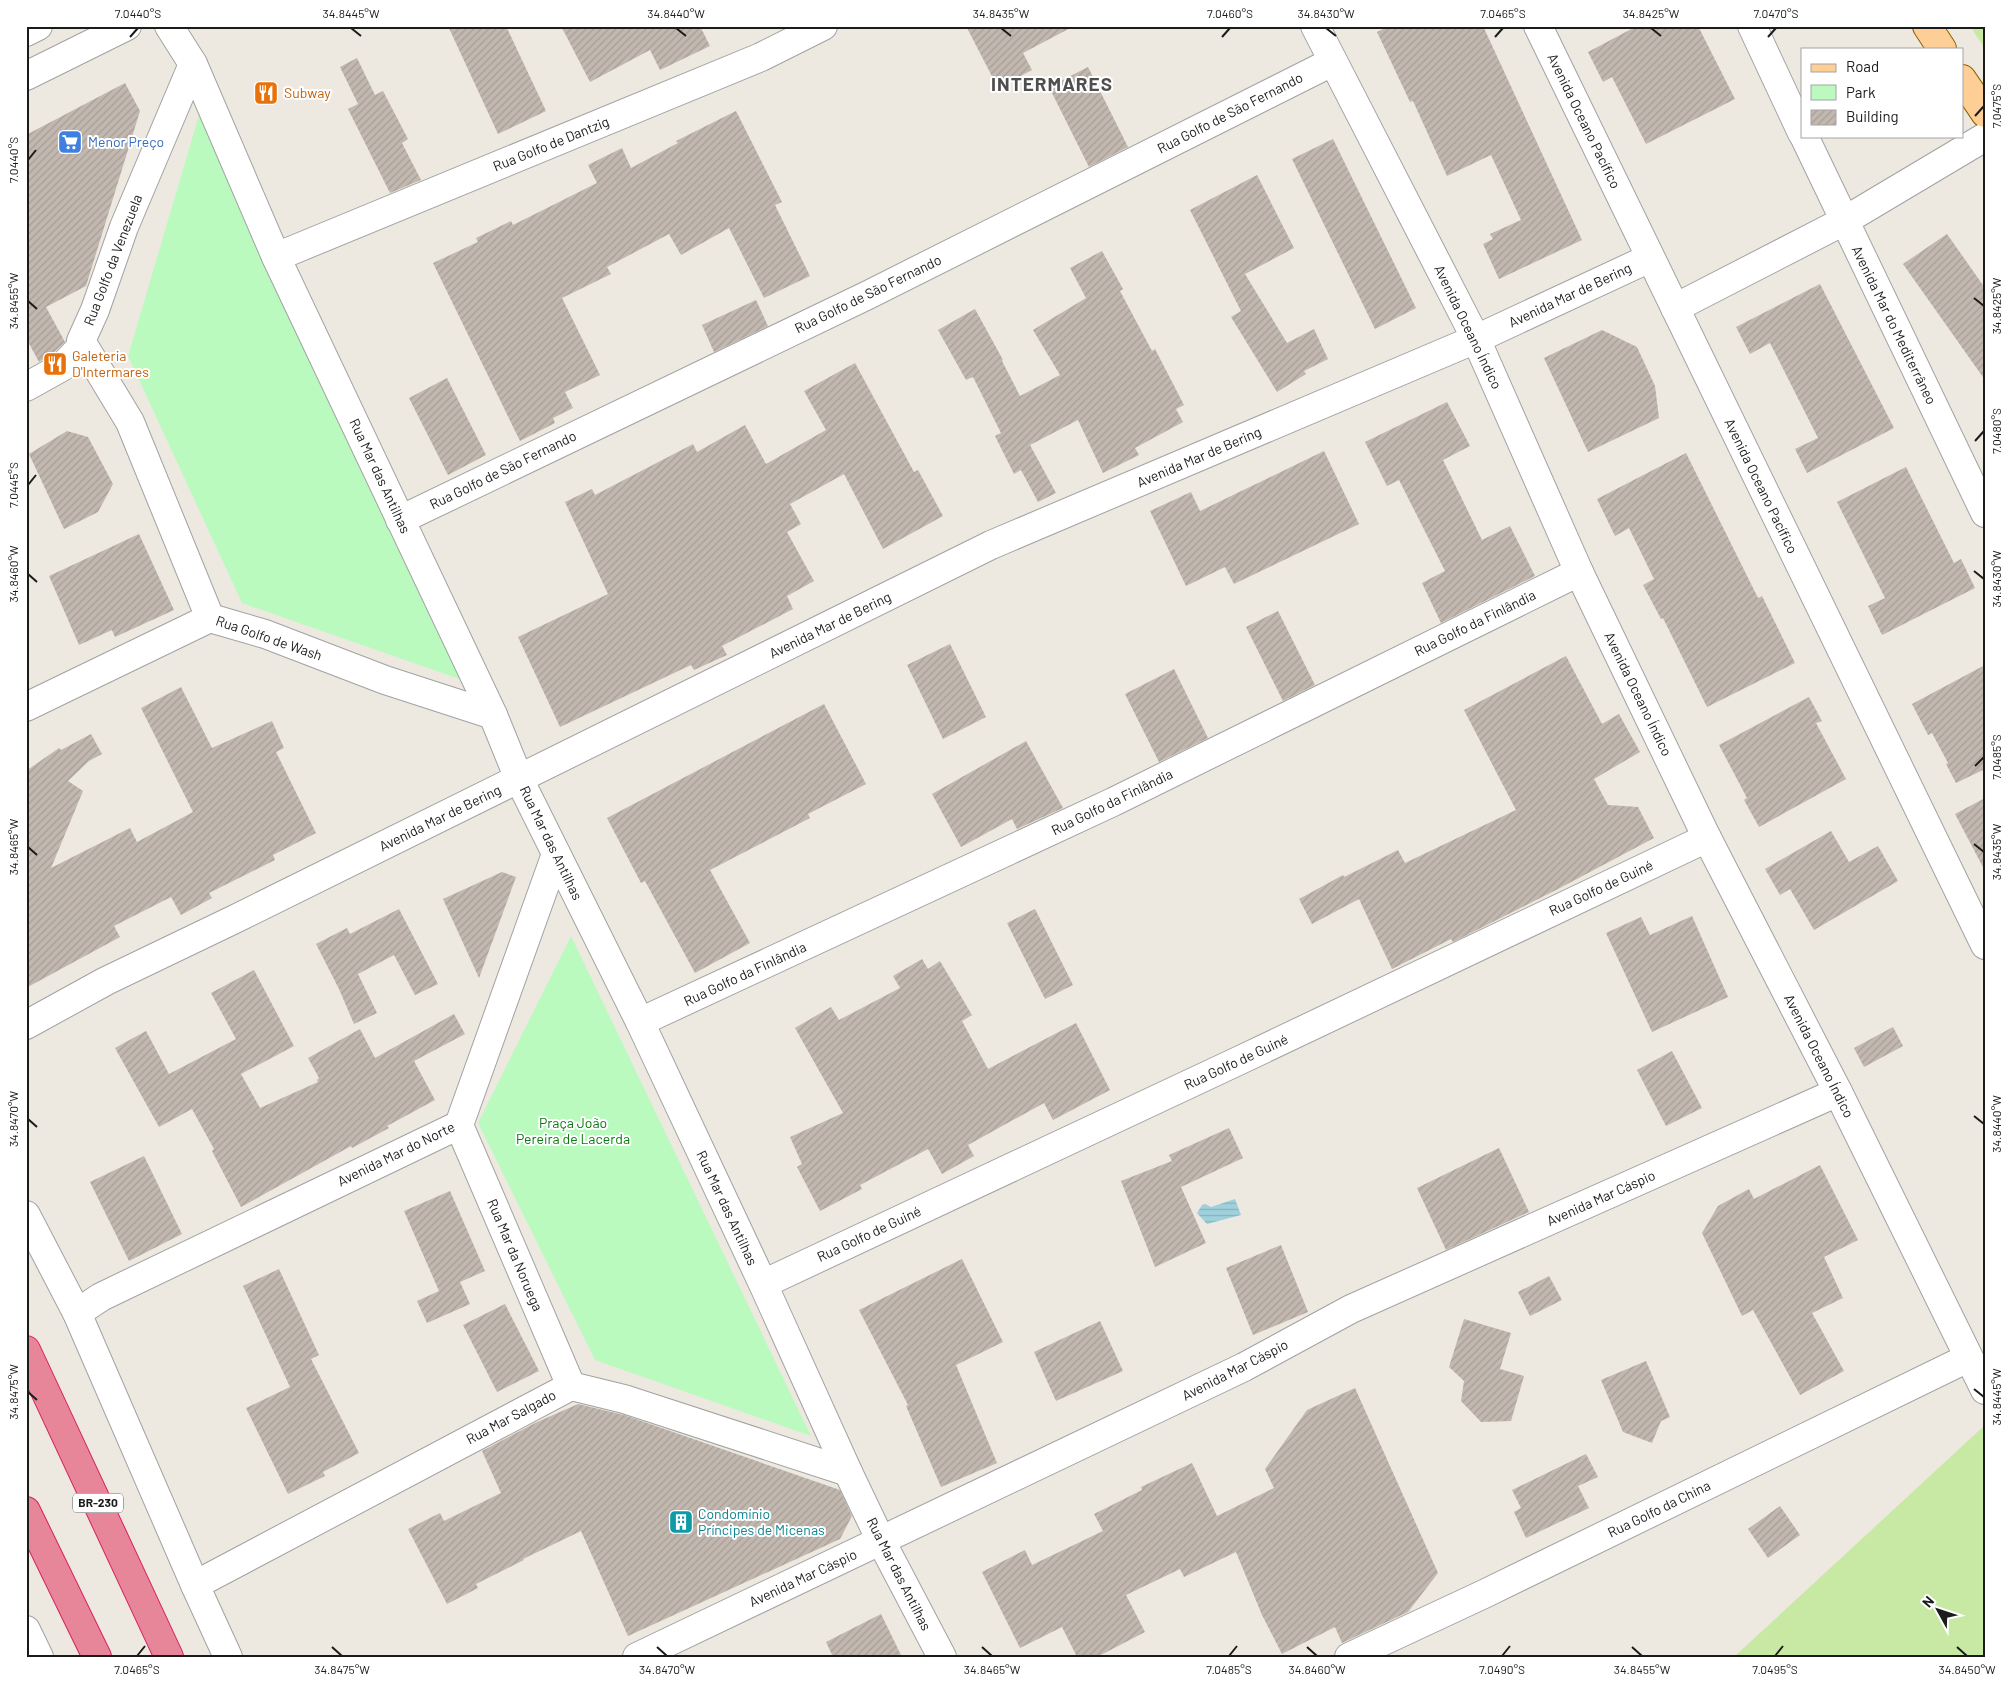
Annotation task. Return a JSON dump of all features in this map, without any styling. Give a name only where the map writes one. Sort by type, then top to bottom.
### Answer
[{"type":"highway","name":"BR-230","points":[[26,1350],[169,1657]]},
{"type":"highway","points":[[26,1511],[98,1657]]},
{"type":"main road","points":[[1927,26],[1941,48]]},
{"type":"main road","points":[[1964,82],[1985,113]]},
{"type":"street","points":[[26,32],[38,26]]},
{"type":"street","points":[[26,76],[127,26]]},
{"type":"street","name":"Rua Mar das Antilhas","points":[[168,26],[193,64],[276,258],[493,715],[519,779],[640,1022],[881,1541],[942,1657]]},
{"type":"street","points":[[182,26],[193,64]]},
{"type":"street","name":"Rua Golfo de Dantzig","points":[[276,258],[761,57],[822,26]]},
{"type":"street","name":"Avenida Oceano Índico","points":[[1315,26],[1476,339],[1579,572],[1707,838],[1838,1092],[1985,1390]]},
{"type":"street","name":"Avenida Oceano Pacífico","points":[[1538,26],[1985,945]]},
{"type":"street","points":[[1752,26],[1801,131]]},
{"type":"street","name":"Rua Golfo de São Fernando","points":[[400,520],[868,295],[1332,62]]},
{"type":"street","name":"Rua Golfo da Venezuela","points":[[193,64],[124,226],[95,310],[81,342],[130,422],[210,618]]},
{"type":"street","points":[[1675,308],[1844,221],[1985,137]]},
{"type":"street","name":"Avenida Mar do Mediterrâneo","points":[[1805,138],[1985,513]]},
{"type":"street","name":"Avenida Mar de Bering","points":[[26,1025],[106,981],[235,920],[991,545],[1476,339],[1650,258]]},
{"type":"street","points":[[26,387],[62,367],[83,345]]},
{"type":"street","name":"Rua Golfo da Finlândia","points":[[640,1022],[1113,802],[1579,572]]},
{"type":"street","name":"Rua Golfo de Wash","points":[[26,707],[210,618],[265,634],[385,680],[493,715]]},
{"type":"street","name":"Rua Golfo de Guiné","points":[[763,1284],[1707,838]]},
{"type":"street","name":"Avenida Mar do Norte","points":[[77,1313],[101,1297],[459,1125],[556,854]]},
{"type":"street","name":"Avenida Mar Cáspio","points":[[637,1657],[1244,1367],[1351,1310],[1838,1092]]},
{"type":"street","name":"Rua Mar da Noruega","points":[[459,1125],[571,1386]]},
{"type":"street","points":[[26,1215],[77,1313],[195,1586],[228,1657]]},
{"type":"street","name":"Rua Golfo da China","points":[[1349,1657],[1484,1594],[1968,1358]]},
{"type":"street","name":"Rua Mar Salgado","points":[[195,1586],[571,1386],[624,1400],[848,1472]]},
{"type":"street","points":[[26,1630],[39,1657]]},
{"type":"green space","points":[[1970,26],[1985,26],[1985,49]]},
{"type":"green space","points":[[199,115],[468,682],[242,603],[128,356]]},
{"type":"green space","name":"Praça João Pereira de Lacerda","points":[[571,936],[811,1436],[595,1360],[478,1123]]},
{"type":"green space","points":[[1985,1425],[1985,1657],[1734,1657]]},
{"type":"water","points":[[1235,1199],[1241,1215],[1207,1224],[1197,1213],[1202,1205],[1205,1204],[1211,1207]]},
{"type":"building","points":[[448,26],[506,26],[546,111],[498,134]]},
{"type":"building","points":[[561,26],[700,26],[710,46],[660,70],[650,50],[590,82]]},
{"type":"building","points":[[966,26],[1074,26],[1023,53],[1032,70],[998,88]]},
{"type":"building","points":[[1389,26],[1483,26],[1582,240],[1499,279],[1483,244],[1493,239],[1490,234],[1521,220],[1491,155],[1447,176],[1413,101],[1410,102],[1377,32]]},
{"type":"building","points":[[1637,26],[1698,26],[1735,99],[1646,144],[1612,77],[1603,82],[1588,52]]},
{"type":"building","points":[[357,58],[375,95],[383,91],[408,139],[402,143],[421,180],[390,193],[348,109],[358,104],[340,67]]},
{"type":"building","points":[[1088,67],[1128,147],[1089,167],[1049,87]]},
{"type":"building","points":[[125,83],[140,111],[86,286],[46,307],[65,342],[52,354],[39,362],[26,338],[26,135]]},
{"type":"building","points":[[736,111],[782,202],[775,205],[810,276],[764,298],[729,228],[681,255],[669,234],[607,267],[611,274],[562,298],[600,375],[565,392],[573,408],[553,418],[555,423],[520,441],[433,263],[478,242],[476,238],[511,221],[513,225],[597,183],[588,165],[622,148],[631,168],[678,143],[676,141]]},
{"type":"building","points":[[1333,139],[1416,308],[1375,329],[1292,159]]},
{"type":"building","points":[[1257,175],[1294,248],[1245,274],[1287,343],[1314,329],[1328,359],[1304,371],[1306,374],[1277,392],[1231,317],[1241,311],[1190,210]]},
{"type":"building","points":[[1947,234],[1985,288],[1985,380],[1903,264]]},
{"type":"building","points":[[1102,251],[1123,289],[1120,291],[1152,351],[1155,349],[1184,405],[1176,409],[1183,422],[1135,448],[1139,455],[1103,473],[1078,420],[1030,445],[1056,493],[1038,502],[1021,470],[1014,474],[995,436],[1001,433],[973,377],[966,380],[938,330],[975,309],[1020,396],[1060,375],[1033,330],[1086,298],[1070,268]]},
{"type":"building","points":[[1820,284],[1894,428],[1807,473],[1795,449],[1818,438],[1770,343],[1750,354],[1736,327]]},
{"type":"building","points":[[756,300],[768,326],[714,352],[702,325]]},
{"type":"building","points":[[1602,330],[1637,347],[1655,386],[1659,418],[1588,452],[1544,358]]},
{"type":"building","points":[[855,363],[914,472],[918,470],[943,516],[883,549],[844,474],[790,504],[801,524],[787,532],[814,581],[787,596],[793,609],[722,646],[727,655],[694,670],[691,665],[560,727],[518,637],[608,594],[565,502],[592,489],[595,495],[693,444],[697,452],[745,425],[766,464],[826,430],[804,391]]},
{"type":"building","points":[[447,378],[486,455],[448,475],[409,398]]},
{"type":"building","points":[[1447,402],[1470,446],[1443,460],[1482,540],[1510,526],[1535,576],[1441,623],[1422,583],[1445,571],[1399,480],[1387,486],[1365,442]]},
{"type":"building","points":[[67,431],[88,437],[113,484],[98,512],[64,529],[29,454]]},
{"type":"building","points":[[1324,451],[1359,524],[1234,584],[1225,567],[1186,586],[1150,511],[1191,492],[1200,511]]},
{"type":"building","points":[[1686,453],[1758,598],[1762,596],[1795,663],[1707,707],[1663,618],[1661,619],[1643,585],[1654,579],[1629,528],[1615,536],[1597,499]]},
{"type":"building","points":[[1906,467],[1954,563],[1961,559],[1975,588],[1882,635],[1868,606],[1885,598],[1837,502]]},
{"type":"building","points":[[139,534],[174,610],[115,637],[112,630],[79,645],[49,576]]},
{"type":"building","points":[[1278,611],[1315,685],[1283,701],[1246,627]]},
{"type":"building","points":[[950,644],[986,717],[943,739],[907,665]]},
{"type":"building","points":[[1566,656],[1602,724],[1619,714],[1640,752],[1594,779],[1608,805],[1638,807],[1654,838],[1453,942],[1451,939],[1392,969],[1359,899],[1312,924],[1299,899],[1343,875],[1344,877],[1398,850],[1405,863],[1516,810],[1464,710]]},
{"type":"building","points":[[1985,665],[1985,769],[1956,783],[1932,733],[1928,735],[1912,704]]},
{"type":"building","points":[[1174,669],[1208,738],[1159,762],[1125,694]]},
{"type":"building","points":[[181,687],[212,748],[272,721],[284,748],[276,752],[316,833],[273,855],[275,860],[209,893],[212,898],[181,915],[171,897],[114,926],[120,937],[26,988],[26,771],[59,748],[61,750],[91,734],[102,754],[89,761],[68,781],[83,791],[51,868],[130,828],[137,842],[193,812],[141,708]]},
{"type":"building","points":[[1809,697],[1822,721],[1816,723],[1846,779],[1759,827],[1744,800],[1747,798],[1719,745]]},
{"type":"building","points":[[824,704],[866,784],[808,814],[810,818],[710,870],[750,943],[695,973],[645,881],[641,883],[607,818]]},
{"type":"building","points":[[1026,741],[1063,808],[1017,829],[1012,819],[961,847],[932,794]]},
{"type":"building","points":[[1985,798],[1985,871],[1955,814]]},
{"type":"building","points":[[1831,831],[1849,862],[1878,846],[1898,881],[1814,930],[1790,889],[1780,895],[1765,869]]},
{"type":"building","points":[[502,872],[516,877],[479,978],[443,899]]},
{"type":"building","points":[[399,909],[438,984],[415,995],[394,955],[358,974],[377,1013],[354,1024],[316,944],[347,928],[350,934]]},
{"type":"building","points":[[1035,909],[1073,985],[1045,999],[1007,923]]},
{"type":"building","points":[[1692,916],[1728,997],[1652,1032],[1606,933],[1641,917],[1650,935]]},
{"type":"building","points":[[922,959],[928,969],[940,961],[972,1015],[962,1021],[988,1069],[1076,1023],[1110,1090],[1053,1120],[1044,1103],[968,1145],[974,1156],[942,1174],[928,1149],[860,1185],[862,1189],[820,1211],[797,1167],[802,1164],[790,1137],[843,1113],[795,1028],[831,1007],[839,1020],[900,988],[893,976]]},
{"type":"building","points":[[254,970],[294,1046],[241,1074],[260,1108],[318,1082],[319,1078],[308,1058],[360,1029],[375,1058],[454,1014],[465,1034],[414,1061],[435,1100],[387,1126],[389,1128],[352,1148],[351,1146],[241,1207],[212,1151],[214,1149],[192,1109],[159,1127],[115,1048],[146,1031],[169,1074],[236,1039],[211,993]]},
{"type":"building","points":[[1893,1027],[1903,1046],[1864,1067],[1854,1048]]},
{"type":"building","points":[[1672,1051],[1702,1108],[1666,1126],[1637,1070]]},
{"type":"building","points":[[1229,1128],[1243,1158],[1181,1187],[1206,1243],[1155,1267],[1121,1181],[1172,1161],[1169,1155]]},
{"type":"building","points":[[1499,1148],[1529,1212],[1446,1250],[1417,1188]]},
{"type":"building","points":[[144,1156],[182,1234],[129,1261],[90,1182]]},
{"type":"building","points":[[1820,1165],[1858,1240],[1824,1257],[1843,1298],[1812,1313],[1844,1371],[1800,1395],[1753,1310],[1742,1316],[1702,1233],[1718,1206],[1749,1189],[1754,1199]]},
{"type":"building","points":[[450,1191],[485,1271],[460,1282],[470,1304],[427,1323],[417,1301],[439,1291],[404,1211]]},
{"type":"building","points":[[1281,1245],[1308,1312],[1253,1335],[1226,1268]]},
{"type":"building","points":[[962,1259],[1003,1342],[956,1365],[997,1463],[941,1487],[906,1406],[908,1405],[859,1310]]},
{"type":"building","points":[[279,1269],[319,1355],[311,1359],[359,1453],[323,1472],[325,1476],[288,1494],[246,1408],[290,1387],[243,1286]]},
{"type":"building","points":[[1549,1276],[1562,1300],[1530,1316],[1518,1292]]},
{"type":"building","points":[[505,1304],[539,1371],[497,1392],[463,1325]]},
{"type":"building","points":[[1464,1319],[1511,1333],[1500,1369],[1524,1376],[1511,1421],[1481,1422],[1461,1401],[1464,1381],[1449,1367]]},
{"type":"building","points":[[1100,1321],[1123,1371],[1056,1401],[1034,1352]]},
{"type":"building","points":[[1646,1361],[1670,1417],[1661,1421],[1652,1443],[1623,1432],[1601,1380]]},
{"type":"building","points":[[1355,1388],[1438,1573],[1408,1612],[1342,1643],[1335,1627],[1282,1654],[1262,1615],[1236,1552],[1184,1577],[1180,1569],[1126,1595],[1145,1632],[1097,1657],[1077,1657],[1062,1627],[1020,1648],[982,1572],[1025,1550],[1032,1565],[1103,1531],[1094,1514],[1142,1490],[1141,1487],[1192,1463],[1217,1516],[1274,1488],[1265,1469],[1307,1410]]},
{"type":"building","name":"Condomínio Príncipes de Micenas","points":[[578,1404],[624,1415],[840,1490],[852,1516],[840,1539],[628,1636],[581,1531],[476,1584],[478,1588],[447,1604],[408,1529],[440,1513],[444,1521],[501,1493],[482,1451],[535,1423]]},
{"type":"building","points":[[1586,1454],[1598,1477],[1578,1486],[1589,1508],[1526,1538],[1514,1512],[1521,1508],[1512,1490]]},
{"type":"building","points":[[1780,1506],[1800,1535],[1768,1558],[1748,1529]]},
{"type":"building","points":[[881,1614],[902,1657],[833,1657],[826,1642]]},
{"type":"place","name":"Subway","points":[[266,93]]},
{"type":"place","name":"Menor Preço","points":[[70,142]]},
{"type":"place","name":"Galeteria D'Intermares","points":[[55,364]]},
{"type":"place","name":"Condomínio Príncipes de Micenas","points":[[681,1522]]},
{"type":"district","name":"INTERMARES","points":[[1052,84]]}]
